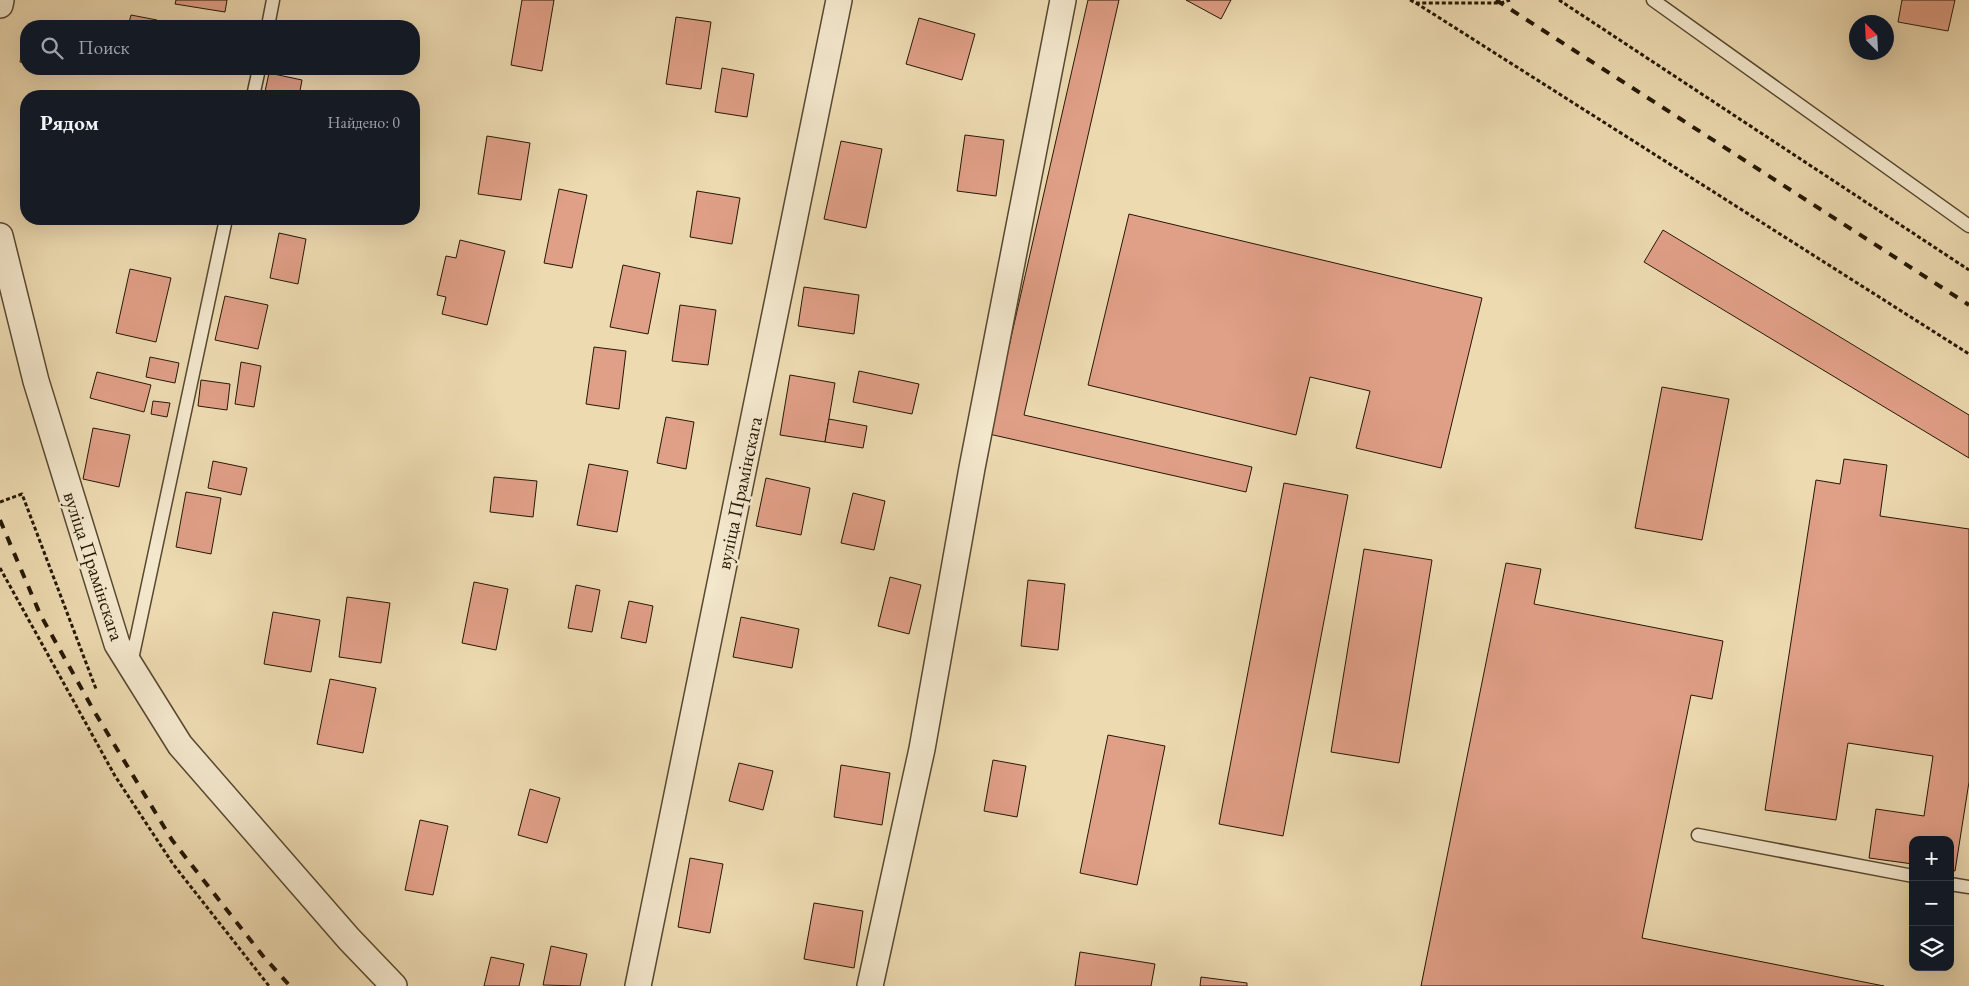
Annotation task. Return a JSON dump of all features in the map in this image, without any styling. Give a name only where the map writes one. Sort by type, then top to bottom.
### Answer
[{"type":"street","points":[[0,5],[1,0]]},
{"type":"street","name":"вуліца Прамінскага","points":[[638,986],[839,0]]},
{"type":"street","points":[[870,986],[922,750],[972,468],[1063,0]]},
{"type":"street","name":"вуліца Прамінскага","points":[[0,236],[39,390],[117,644],[180,745],[349,939],[394,986]]},
{"type":"lane","points":[[269,20],[273,0]]},
{"type":"lane","points":[[1653,0],[1969,226]]},
{"type":"lane","points":[[254,90],[257,75]]},
{"type":"lane","points":[[130,665],[225,225]]},
{"type":"lane","points":[[1698,835],[1909,875]]},
{"type":"lane","points":[[1954,885],[1969,887]]},
{"type":"path","points":[[1410,0],[1969,354]]},
{"type":"path","points":[[1416,3],[1501,3],[1510,0]]},
{"type":"path","points":[[1559,0],[1969,270]]},
{"type":"path","points":[[0,502],[22,494],[47,561],[67,607],[96,689]]},
{"type":"path","points":[[0,568],[115,776],[173,864],[269,986]]},
{"type":"building","points":[[176,0],[227,0],[225,12],[175,4]]},
{"type":"building","points":[[522,0],[554,0],[542,71],[511,65]]},
{"type":"building","points":[[1088,0],[1119,0],[1024,415],[1252,467],[1246,492],[989,434]]},
{"type":"building","points":[[1186,0],[1231,0],[1221,19]]},
{"type":"building","points":[[1902,0],[1955,0],[1948,31],[1898,22]]},
{"type":"building","points":[[131,15],[157,20],[130,20]]},
{"type":"building","points":[[676,17],[711,22],[701,89],[666,84]]},
{"type":"building","points":[[919,18],[975,34],[962,80],[906,64]]},
{"type":"building","points":[[722,68],[754,74],[747,117],[715,112]]},
{"type":"building","points":[[269,75],[302,80],[300,90],[265,90]]},
{"type":"building","points":[[965,135],[1004,140],[996,196],[957,191]]},
{"type":"building","points":[[487,136],[530,143],[521,200],[478,194]]},
{"type":"building","points":[[841,141],[882,149],[866,228],[824,219]]},
{"type":"building","points":[[559,189],[587,195],[572,268],[544,263]]},
{"type":"building","points":[[697,191],[740,198],[732,244],[690,237]]},
{"type":"building","points":[[1129,214],[1482,298],[1441,468],[1356,448],[1370,391],[1310,377],[1296,435],[1088,385]]},
{"type":"building","points":[[1663,230],[1969,415],[1969,458],[1644,262]]},
{"type":"building","points":[[279,233],[306,239],[298,284],[270,278]]},
{"type":"building","points":[[460,240],[505,251],[487,325],[442,314],[446,297],[437,295],[446,256],[456,258]]},
{"type":"building","points":[[623,265],[660,273],[648,334],[610,327]]},
{"type":"building","points":[[130,269],[171,278],[156,342],[116,333]]},
{"type":"building","points":[[804,287],[859,295],[854,334],[798,326]]},
{"type":"building","points":[[225,296],[268,305],[258,349],[215,340]]},
{"type":"building","points":[[680,305],[716,310],[708,365],[672,361]]},
{"type":"building","points":[[594,347],[626,351],[619,409],[586,404]]},
{"type":"building","points":[[150,357],[179,363],[175,383],[146,377]]},
{"type":"building","points":[[241,362],[261,366],[254,407],[235,404]]},
{"type":"building","points":[[859,371],[919,384],[912,414],[853,402]]},
{"type":"building","points":[[97,372],[151,385],[144,412],[90,398]]},
{"type":"building","points":[[790,375],[835,383],[825,442],[780,435]]},
{"type":"building","points":[[201,380],[230,384],[227,410],[198,406]]},
{"type":"building","points":[[1662,387],[1729,399],[1702,540],[1635,528]]},
{"type":"building","points":[[153,401],[170,403],[167,417],[151,414]]},
{"type":"building","points":[[666,417],[694,422],[686,469],[657,463]]},
{"type":"building","points":[[829,419],[867,426],[863,448],[825,442]]},
{"type":"building","points":[[93,428],[130,435],[119,487],[83,479]]},
{"type":"building","points":[[1844,459],[1887,465],[1880,516],[1969,529],[1969,782],[1955,871],[1954,836],[1909,836],[1909,863],[1869,858],[1876,809],[1924,816],[1933,756],[1848,743],[1836,820],[1765,810],[1816,480],[1840,484]]},
{"type":"building","points":[[213,461],[247,468],[241,495],[208,488]]},
{"type":"building","points":[[589,464],[628,471],[617,532],[577,525]]},
{"type":"building","points":[[494,477],[537,481],[533,517],[490,512]]},
{"type":"building","points":[[766,478],[810,488],[801,535],[756,526]]},
{"type":"building","points":[[1284,483],[1348,495],[1283,836],[1219,824]]},
{"type":"building","points":[[186,492],[221,498],[211,554],[176,547]]},
{"type":"building","points":[[853,493],[885,501],[874,550],[841,543]]},
{"type":"building","points":[[1364,549],[1432,560],[1399,763],[1331,752]]},
{"type":"building","points":[[1506,563],[1541,569],[1534,604],[1723,641],[1712,699],[1691,695],[1642,938],[1884,986],[1421,986]]},
{"type":"building","points":[[890,577],[921,585],[909,634],[878,626]]},
{"type":"building","points":[[1028,580],[1065,584],[1058,650],[1021,646]]},
{"type":"building","points":[[474,582],[508,589],[496,650],[462,643]]},
{"type":"building","points":[[576,585],[600,590],[592,632],[568,628]]},
{"type":"building","points":[[347,597],[390,603],[381,663],[339,657]]},
{"type":"building","points":[[629,601],[653,606],[646,643],[621,638]]},
{"type":"building","points":[[273,612],[320,620],[311,672],[264,664]]},
{"type":"building","points":[[741,617],[799,629],[792,668],[733,657]]},
{"type":"building","points":[[330,679],[376,688],[363,753],[317,744]]},
{"type":"building","points":[[1108,735],[1165,746],[1137,885],[1080,873]]},
{"type":"building","points":[[993,760],[1026,766],[1017,817],[984,811]]},
{"type":"building","points":[[739,763],[773,771],[763,810],[729,801]]},
{"type":"building","points":[[841,765],[890,773],[882,825],[834,817]]},
{"type":"building","points":[[530,789],[560,798],[547,843],[518,835]]},
{"type":"building","points":[[420,820],[448,826],[433,895],[405,890]]},
{"type":"building","points":[[690,858],[723,864],[710,933],[678,927]]},
{"type":"building","points":[[814,903],[863,911],[854,968],[804,959]]},
{"type":"building","points":[[551,946],[587,954],[580,986],[543,985]]},
{"type":"building","points":[[1080,952],[1155,964],[1151,986],[1075,986]]},
{"type":"building","points":[[491,957],[524,964],[519,986],[484,986]]},
{"type":"building","points":[[1201,977],[1247,983],[1247,986],[1200,986]]},
{"type":"railway","points":[[1496,0],[1969,305]]},
{"type":"railway","points":[[0,520],[40,614],[94,711],[172,840],[263,956],[290,986]]}]
